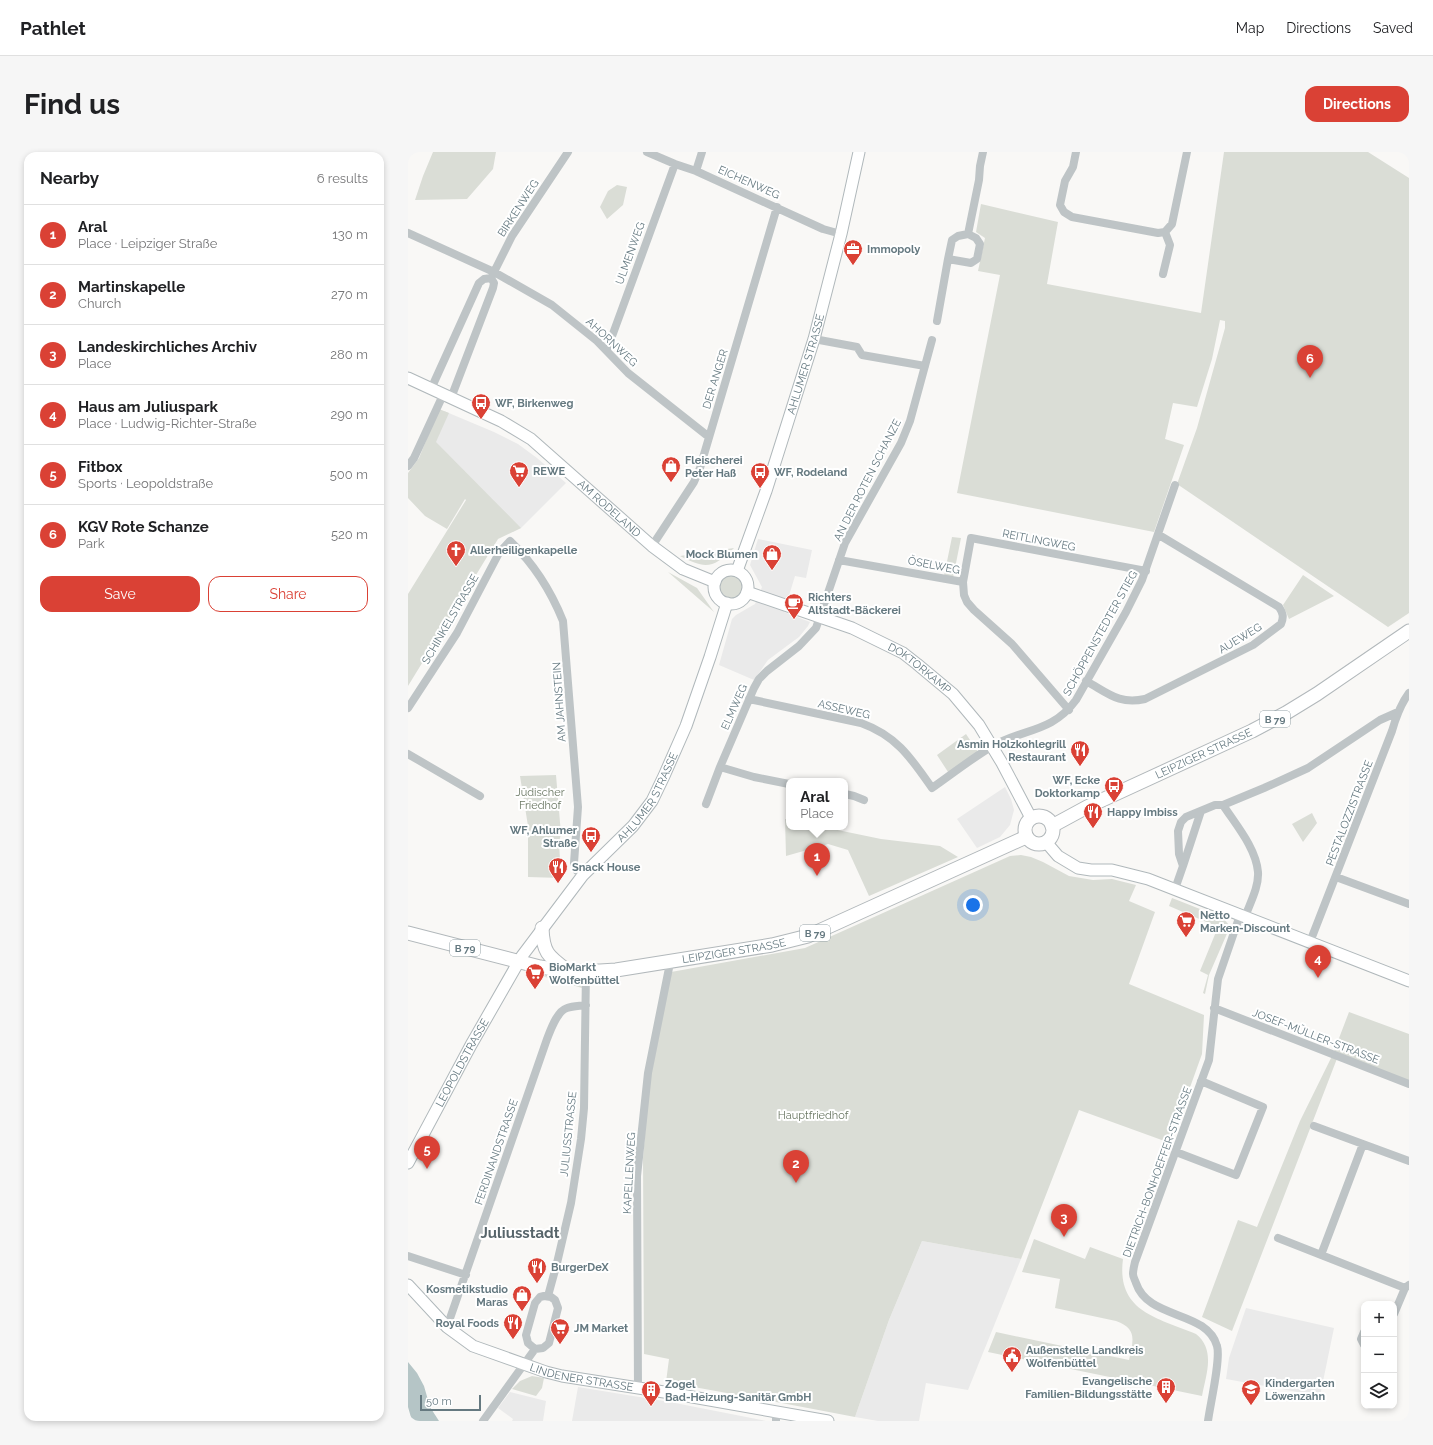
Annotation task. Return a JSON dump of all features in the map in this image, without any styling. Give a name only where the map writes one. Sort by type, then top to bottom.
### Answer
[{"type":"main road","name":"AHLUMER STRASSE","points":[[736,571],[766,491],[814,339],[841,234],[859,152]]},
{"type":"main road","name":"AM RODELAND","points":[[408,378],[500,421],[531,439],[652,546],[683,569],[715,582]]},
{"type":"main road","points":[[728,570],[736,571],[743,574],[747,581],[747,592],[740,602],[732,604],[727,603],[718,597],[715,590],[715,582],[720,574],[728,570]]},
{"type":"main road","name":"DOKTORKAMP","points":[[747,592],[866,634],[909,658],[953,694],[979,725],[1031,818]]},
{"type":"main road","name":"AHLUMER STRASSE","points":[[518,962],[583,875],[633,826],[656,793],[672,759],[696,698],[727,603]]},
{"type":"main road","name":"LEIPZIGER STRASSE","points":[[1052,826],[1087,807],[1252,731],[1286,713],[1317,694],[1409,631]]},
{"type":"main road","points":[[1035,816],[1047,819],[1052,826],[1052,835],[1046,842],[1036,844],[1030,842],[1026,837],[1025,826],[1031,818],[1035,816]]},
{"type":"main road","name":"LEIPZIGER STRASSE","points":[[518,962],[568,971],[586,972],[616,970],[772,945],[808,936],[1026,837]]},
{"type":"main road","points":[[1046,842],[1058,856],[1078,868],[1091,870],[1112,870],[1143,877],[1409,981]]},
{"type":"main road","points":[[542,928],[543,940],[547,952],[553,960],[568,971]]},
{"type":"main road","name":"B 79","points":[[408,933],[518,962]]},
{"type":"main road","name":"LEOPOLDSTRASSE","points":[[408,1163],[471,1045],[518,962]]},
{"type":"main road","name":"LINDENER STRASSE","points":[[408,1285],[448,1327],[473,1346],[524,1364],[562,1376],[638,1388],[776,1416],[828,1421]]},
{"type":"street","name":"BIRKENWEG","points":[[431,389],[479,283],[492,275],[512,236],[568,152]]},
{"type":"street","name":"EICHENWEG","points":[[647,152],[696,171],[823,229],[841,234]]},
{"type":"street","points":[[696,171],[702,152]]},
{"type":"street","points":[[968,234],[983,152]]},
{"type":"street","points":[[1076,152],[1073,167],[1065,181],[1060,205],[1064,212],[1072,217],[1158,233],[1165,232],[1172,224],[1186,152]]},
{"type":"street","name":"ULMENWEG","points":[[607,350],[675,164]]},
{"type":"street","name":"DER ANGER","points":[[652,546],[694,482],[700,468],[777,207]]},
{"type":"street","points":[[1164,274],[1170,245],[1165,232]]},
{"type":"street","name":"AHORNWEG","points":[[408,233],[552,305],[607,350],[628,373],[709,437]]},
{"type":"street","points":[[937,321],[948,259],[952,240],[958,236],[968,234],[976,238],[980,244],[978,259],[971,263],[948,259]]},
{"type":"street","name":"BIRKENWEG","points":[[408,466],[414,458],[447,396],[493,288],[494,283],[492,275]]},
{"type":"street","points":[[814,339],[857,347],[862,355],[924,366]]},
{"type":"street","name":"AN DER ROTEN SCHANZE","points":[[839,560],[845,543],[901,443],[921,385],[924,366],[932,340]]},
{"type":"street","name":"SCHÖPPENSTEDTER STIEG","points":[[992,746],[1047,726],[1069,710],[1126,612],[1146,571],[1175,485]]},
{"type":"street","name":"AUEWEG","points":[[1086,681],[1120,700],[1133,702],[1145,699],[1253,645],[1281,624],[1283,619],[1279,607],[1158,535]]},
{"type":"street","name":"REITLINGWEG","points":[[963,582],[971,538],[1146,571]]},
{"type":"street","name":"SCHINKELSTRASSE","points":[[408,708],[457,633],[499,553],[510,542]]},
{"type":"street","name":"AM JAHNSTEIN","points":[[510,542],[522,553],[537,572],[553,597],[563,621],[578,807],[574,864],[577,871],[583,875]]},
{"type":"street","points":[[821,617],[839,560]]},
{"type":"street","name":"ÖSELWEG","points":[[839,560],[963,582],[964,595],[967,602],[1012,644],[1069,710]]},
{"type":"street","name":"ELMWEG","points":[[706,804],[720,767],[759,679],[766,671],[810,636],[821,617]]},
{"type":"street","name":"PESTALOZZISTRASSE","points":[[1310,942],[1398,712],[1409,693]]},
{"type":"street","name":"ASSEWEG","points":[[749,699],[861,723],[875,728],[897,742],[932,788],[992,746]]},
{"type":"street","points":[[1183,866],[1179,854],[1178,831],[1181,822],[1186,817],[1201,810],[1223,804],[1264,788],[1308,768],[1380,720],[1398,712]]},
{"type":"street","points":[[408,754],[480,796]]},
{"type":"street","points":[[720,767],[754,777],[786,783]]},
{"type":"street","points":[[848,795],[864,800]]},
{"type":"street","name":"DIETRICH-BONHOEFFER-STRASSE","points":[[1208,1421],[1218,1361],[1217,1346],[1212,1336],[1196,1323],[1154,1306],[1144,1298],[1137,1288],[1133,1275],[1135,1262],[1176,1152],[1211,1050],[1218,979],[1256,884],[1258,873],[1256,861],[1250,847],[1223,804]]},
{"type":"street","points":[[1175,889],[1201,810]]},
{"type":"street","points":[[1336,877],[1409,904]]},
{"type":"street","name":"KAPELLENWEG","points":[[638,1388],[638,1168],[648,1073],[669,968],[668,961]]},
{"type":"street","name":"JULIUSSTRASSE","points":[[548,1296],[571,1203],[581,1139],[584,1108],[586,972]]},
{"type":"street","name":"FERDINANDSTRASSE","points":[[448,1327],[547,1039],[559,1015],[564,1009],[568,1007],[586,1005]]},
{"type":"street","name":"JOSEF-MÜLLER-STRASSE","points":[[1214,1008],[1409,1084]]},
{"type":"street","points":[[1176,1152],[1236,1174],[1263,1107],[1201,1081]]},
{"type":"street","points":[[1314,1126],[1409,1161]]},
{"type":"street","points":[[1321,1255],[1363,1144]]},
{"type":"street","points":[[1278,1238],[1407,1286],[1397,1308]]},
{"type":"street","points":[[408,1256],[466,1275]]},
{"type":"street","points":[[548,1296],[555,1300],[558,1308],[549,1343],[543,1348],[535,1349],[528,1344],[526,1335],[537,1300],[540,1297],[548,1296]]},
{"type":"street","points":[[483,1421],[535,1349]]},
{"type":"shaded area","points":[[444,411],[518,444],[566,483],[521,528],[513,532],[430,443]]},
{"type":"shaded area","points":[[758,539],[812,550],[806,578],[795,576],[784,612],[810,622],[799,637],[768,660],[754,680],[719,665],[732,619],[755,604],[762,587],[750,565]]},
{"type":"shaded area","points":[[1005,787],[1011,799],[1014,810],[1010,825],[1000,837],[977,848],[957,819]]},
{"type":"shaded area","points":[[922,1241],[1021,1259],[968,1390],[926,1383],[919,1421],[878,1421],[855,1417],[889,1320]]},
{"type":"shaded area","points":[[1246,1308],[1334,1328],[1320,1396],[1226,1379],[1229,1358]]},
{"type":"shaded area","points":[[408,1362],[417,1373],[424,1386],[430,1407],[439,1421],[412,1421],[408,1407]]},
{"type":"shaded area","points":[[578,1387],[670,1402],[766,1421],[572,1421]]},
{"type":"shaded area","points":[[510,1392],[546,1401],[543,1421],[512,1421],[513,1419],[498,1408]]},
{"type":"green space","points":[[433,152],[496,152],[493,169],[467,199],[415,200]]},
{"type":"green space","points":[[1224,152],[1368,152],[1409,178],[1409,613],[1388,627],[1177,484],[1197,428],[1225,328],[1225,321],[1220,320],[1212,359],[1197,407],[1173,403],[1165,439],[1184,445],[1154,532],[957,493],[1000,275],[978,271],[985,238],[976,232],[981,204],[1058,222],[1047,284],[1201,313]]},
{"type":"green space","points":[[617,185],[627,187],[623,205],[607,219],[600,207],[608,191]]},
{"type":"green space","points":[[439,409],[449,413],[436,442],[521,528],[498,539],[408,686],[408,594],[466,500],[465,499],[447,529],[425,516],[408,498],[408,473],[419,458]]},
{"type":"green space","points":[[952,537],[961,538],[953,578],[944,576]]},
{"type":"green space","points":[[734,548],[720,560],[708,565],[696,563],[680,556]]},
{"type":"green space","points":[[668,572],[697,588],[714,612]]},
{"type":"green space","points":[[731,575],[739,579],[743,587],[739,595],[731,599],[723,595],[719,587],[723,579]]},
{"type":"green space","points":[[1303,575],[1334,596],[1289,619],[1283,605]]},
{"type":"green space","points":[[966,734],[980,755],[950,775],[937,755]]},
{"type":"green space","name":"Jüdischer Friedhof","points":[[556,775],[561,834],[559,842],[561,878],[528,877],[528,826],[520,776]]},
{"type":"green space","points":[[1312,813],[1317,823],[1303,842],[1292,824]]},
{"type":"green space","points":[[785,819],[786,830],[838,830],[881,839],[940,846],[958,857],[869,896],[848,850],[828,844],[786,856]]},
{"type":"green space","name":"Hauptfriedhof","points":[[1021,855],[1043,862],[1069,876],[1093,880],[1112,879],[1136,885],[1129,901],[1155,912],[1129,984],[1204,1015],[1202,1054],[1170,1143],[1079,1110],[1021,1259],[922,1241],[889,1320],[855,1417],[756,1398],[753,1394],[749,1397],[666,1382],[669,1359],[644,1354],[643,1158],[650,1074],[671,972],[805,948],[1010,856]]},
{"type":"green space","points":[[1172,898],[1223,918],[1229,925],[1229,929],[1209,975],[1205,994],[1203,993],[1208,975],[1200,971],[1218,927],[1169,906]]},
{"type":"green space","points":[[542,976],[580,979],[582,988]]},
{"type":"green space","points":[[1349,1012],[1409,1034],[1409,1084],[1338,1056],[1232,1331],[1202,1317],[1238,1220],[1257,1227],[1300,1121],[1333,1054]]},
{"type":"green space","points":[[1034,1239],[1085,1259],[1090,1247],[1123,1259],[1123,1277],[1126,1291],[1133,1302],[1154,1317],[1196,1334],[1202,1340],[1206,1347],[1208,1363],[1202,1396],[988,1352],[996,1332],[1129,1360],[1132,1347],[1132,1336],[1128,1328],[1116,1321],[1055,1308],[1060,1279],[1022,1272]]},
{"type":"green space","points":[[532,1376],[544,1378],[542,1388],[536,1396],[512,1389],[520,1381]]},
{"type":"place","name":"Immopoly","points":[[853,266]]},
{"type":"place","name":"KGV Rote Schanze","points":[[1310,378]]},
{"type":"place","name":"WF, Birkenweg","points":[[481,420]]},
{"type":"place","name":"Fleischerei Peter Haß","points":[[671,483]]},
{"type":"place","name":"REWE","points":[[519,488]]},
{"type":"place","name":"WF, Rodeland","points":[[760,489]]},
{"type":"place","name":"Allerheiligenkapelle","points":[[456,567]]},
{"type":"place","name":"Mock Blumen","points":[[772,571]]},
{"type":"place","name":"Richters Altstadt-Bäckerei","points":[[794,620]]},
{"type":"place","name":"Asmin Holzkohlegrill Restaurant","points":[[1080,767]]},
{"type":"place","name":"WF, Ecke Doktorkamp","points":[[1114,803]]},
{"type":"place","name":"Happy Imbiss","points":[[1093,829]]},
{"type":"place","name":"WF, Ahlumer Straße","points":[[591,853]]},
{"type":"place","name":"Aral","points":[[817,876]]},
{"type":"place","name":"Snack House","points":[[558,884]]},
{"type":"place","name":"Netto Marken-Discount","points":[[1186,938]]},
{"type":"place","name":"Haus am Juliuspark","points":[[1318,978]]},
{"type":"place","name":"BioMarkt Wolfenbüttel","points":[[535,990]]},
{"type":"place","name":"Fitbox","points":[[427,1169]]},
{"type":"place","name":"Martinskapelle","points":[[796,1183]]},
{"type":"place","name":"Landeskirchliches Archiv","points":[[1064,1237]]},
{"type":"place","name":"BurgerDeX","points":[[537,1284]]},
{"type":"place","name":"Kosmetikstudio Maras","points":[[522,1312]]},
{"type":"place","name":"Royal Foods","points":[[513,1340]]},
{"type":"place","name":"JM Market","points":[[560,1345]]},
{"type":"place","name":"Außenstelle Landkreis Wolfenbüttel","points":[[1012,1373]]},
{"type":"place","name":"Evangelische Familien-Bildungsstätte","points":[[1166,1404]]},
{"type":"place","name":"Kindergarten Löwenzahn","points":[[1251,1406]]},
{"type":"place","name":"Zogel Bad-Heizung-Sanitär GmbH","points":[[651,1407]]},
{"type":"district","name":"Juliusstadt","points":[[520,1233]]}]
